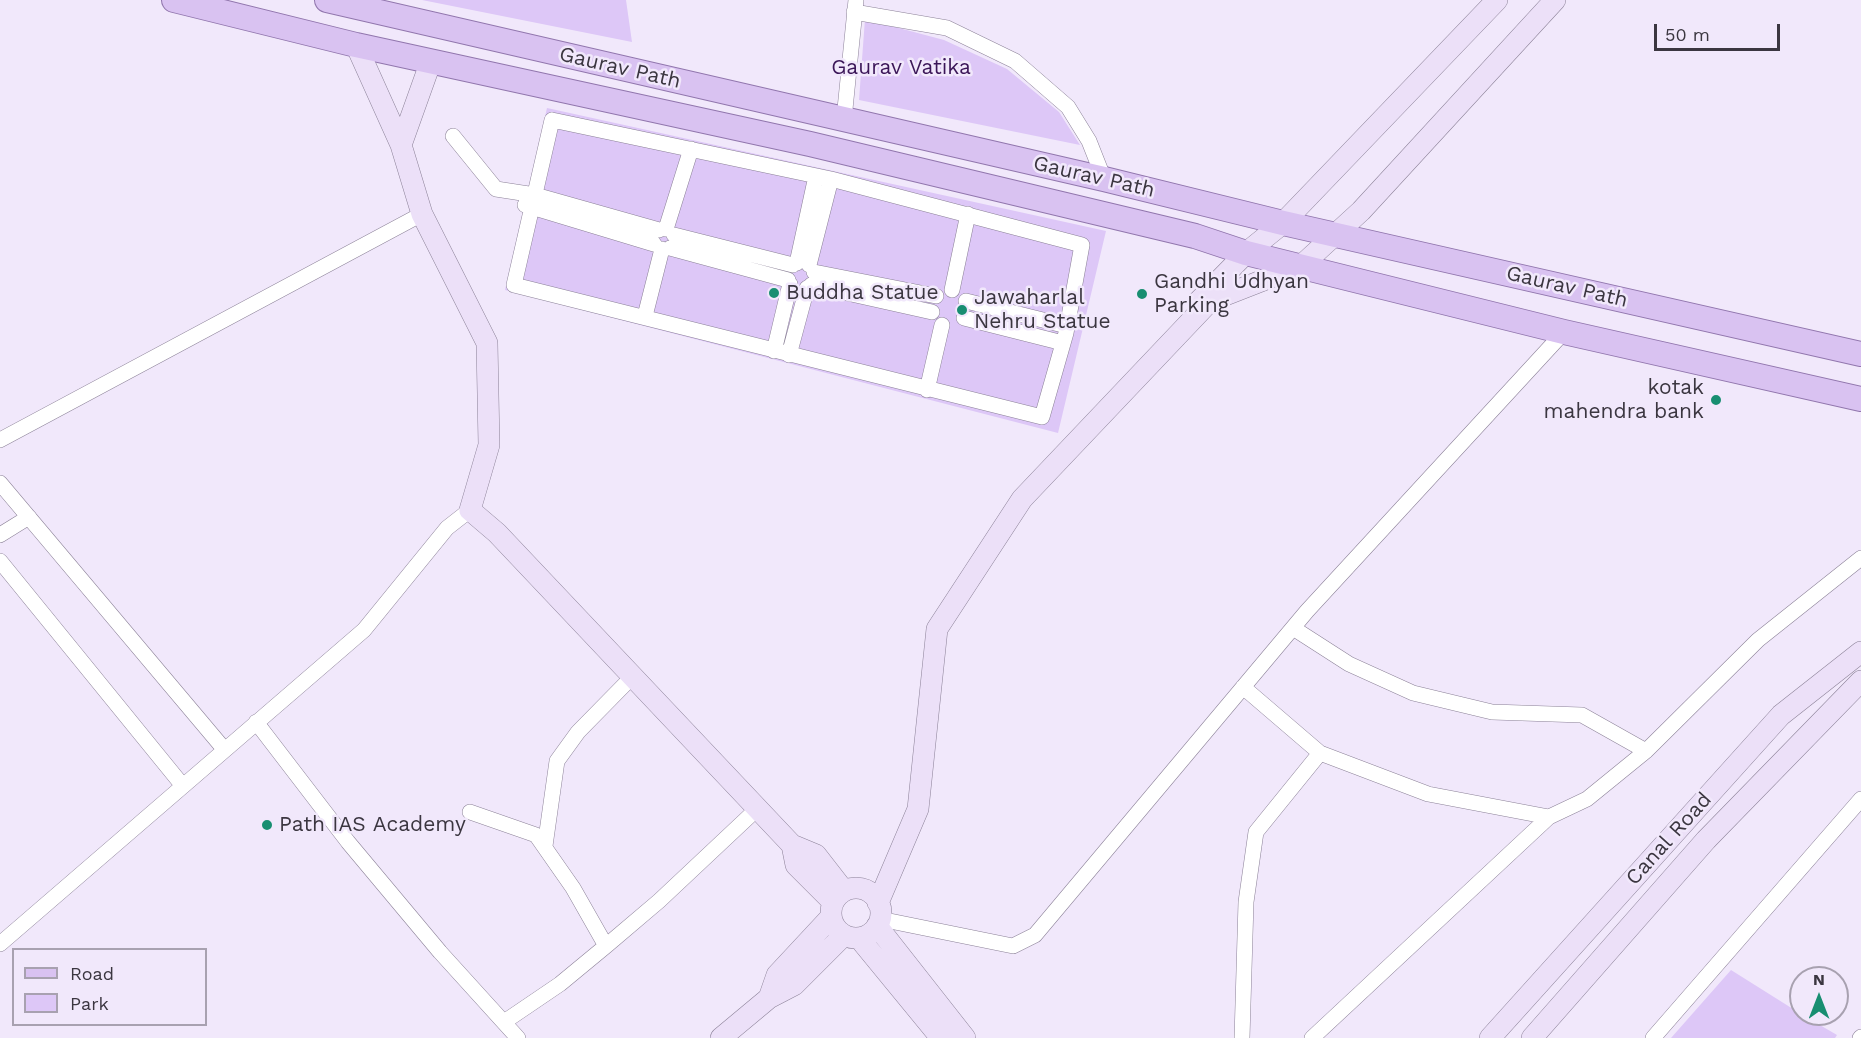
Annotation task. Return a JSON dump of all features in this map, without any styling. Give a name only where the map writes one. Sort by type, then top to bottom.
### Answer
[{"type":"main road","points":[[174,0],[431,62],[810,144],[1184,234],[1246,253],[1302,265],[1564,332],[1861,399]]},
{"type":"main road","name":"Gaurav Path","points":[[327,0],[1104,179],[1283,223],[1861,354]]},
{"type":"street","points":[[876,910],[907,806],[926,629],[1017,493],[1055,448],[1246,253],[1283,223],[1497,0]]},
{"type":"street","points":[[721,1038],[769,998],[794,985],[852,937],[866,936],[918,809],[937,629],[1022,499],[1210,301],[1302,265],[1362,211],[1555,0]]},
{"type":"street","points":[[844,119],[855,6],[947,28],[1015,61],[1068,107],[1089,141],[1104,179]]},
{"type":"street","points":[[0,944],[364,630],[447,528],[470,510],[489,445],[487,342],[422,214],[401,145],[356,45]]},
{"type":"street","points":[[401,145],[431,62]]},
{"type":"street","points":[[552,120],[824,178],[1082,245],[1068,333],[1042,417],[514,285],[552,120]]},
{"type":"street","points":[[453,136],[496,189],[664,239],[805,273],[932,312]]},
{"type":"street","points":[[645,316],[664,239],[691,149]]},
{"type":"street","points":[[782,353],[805,273],[824,178]]},
{"type":"street","points":[[0,440],[422,214]]},
{"type":"street","points":[[952,291],[968,214]]},
{"type":"street","points":[[664,239],[789,282],[782,353]]},
{"type":"street","points":[[805,273],[936,296]]},
{"type":"street","points":[[966,301],[1068,333]]},
{"type":"street","points":[[964,318],[1068,333]]},
{"type":"street","points":[[927,390],[942,325]]},
{"type":"street","points":[[876,910],[922,925],[1013,946],[1035,935],[1293,628],[1564,332]]},
{"type":"street","points":[[0,483],[225,749]]},
{"type":"street","points":[[470,510],[497,533],[792,845],[816,855],[836,903],[833,925],[852,937],[941,1038]]},
{"type":"street","points":[[0,536],[29,517]]},
{"type":"street","points":[[1312,1038],[1549,817],[1587,799],[1646,751],[1758,640],[1861,558]]},
{"type":"street","points":[[0,561],[183,786]]},
{"type":"street","points":[[1293,628],[1349,664],[1413,693],[1492,712],[1582,715],[1646,751]]},
{"type":"street","name":"Canal Road","points":[[1490,1038],[1781,715],[1861,652]]},
{"type":"street","points":[[545,846],[557,761],[578,732],[633,676]]},
{"type":"street","name":"Canal Road","points":[[1532,1038],[1706,840],[1861,681]]},
{"type":"street","points":[[1243,687],[1320,753],[1428,794],[1549,817]]},
{"type":"street","points":[[256,722],[348,842],[440,952],[518,1038]]},
{"type":"street","points":[[1242,1038],[1246,902],[1256,832],[1320,753]]},
{"type":"street","points":[[1653,1038],[1861,799]]},
{"type":"street","points":[[504,1022],[560,984],[606,946],[659,901],[758,808]]},
{"type":"street","points":[[470,812],[536,835],[573,888],[606,946]]},
{"type":"street","points":[[769,998],[777,975],[836,903],[860,888],[965,1038]]},
{"type":"green space","points":[[422,0],[626,0],[632,42]]},
{"type":"green space","name":"Gaurav Vatika","points":[[865,19],[944,40],[1007,69],[1059,112],[1080,145],[859,100]]},
{"type":"green space","points":[[547,108],[1106,231],[1058,433],[505,290]]},
{"type":"green space","points":[[1731,970],[1789,1006],[1789,1026],[1822,1026],[1837,1035],[1835,1038],[1671,1038]]},
{"type":"place","name":"Buddha Statue","points":[[774,293]]},
{"type":"place","name":"Gandhi Udhyan Parking","points":[[1142,294]]},
{"type":"place","name":"Jawaharlal Nehru Statue","points":[[962,310]]},
{"type":"place","name":"kotak mahendra bank","points":[[1716,400]]},
{"type":"place","name":"Path IAS Academy","points":[[267,825]]}]
